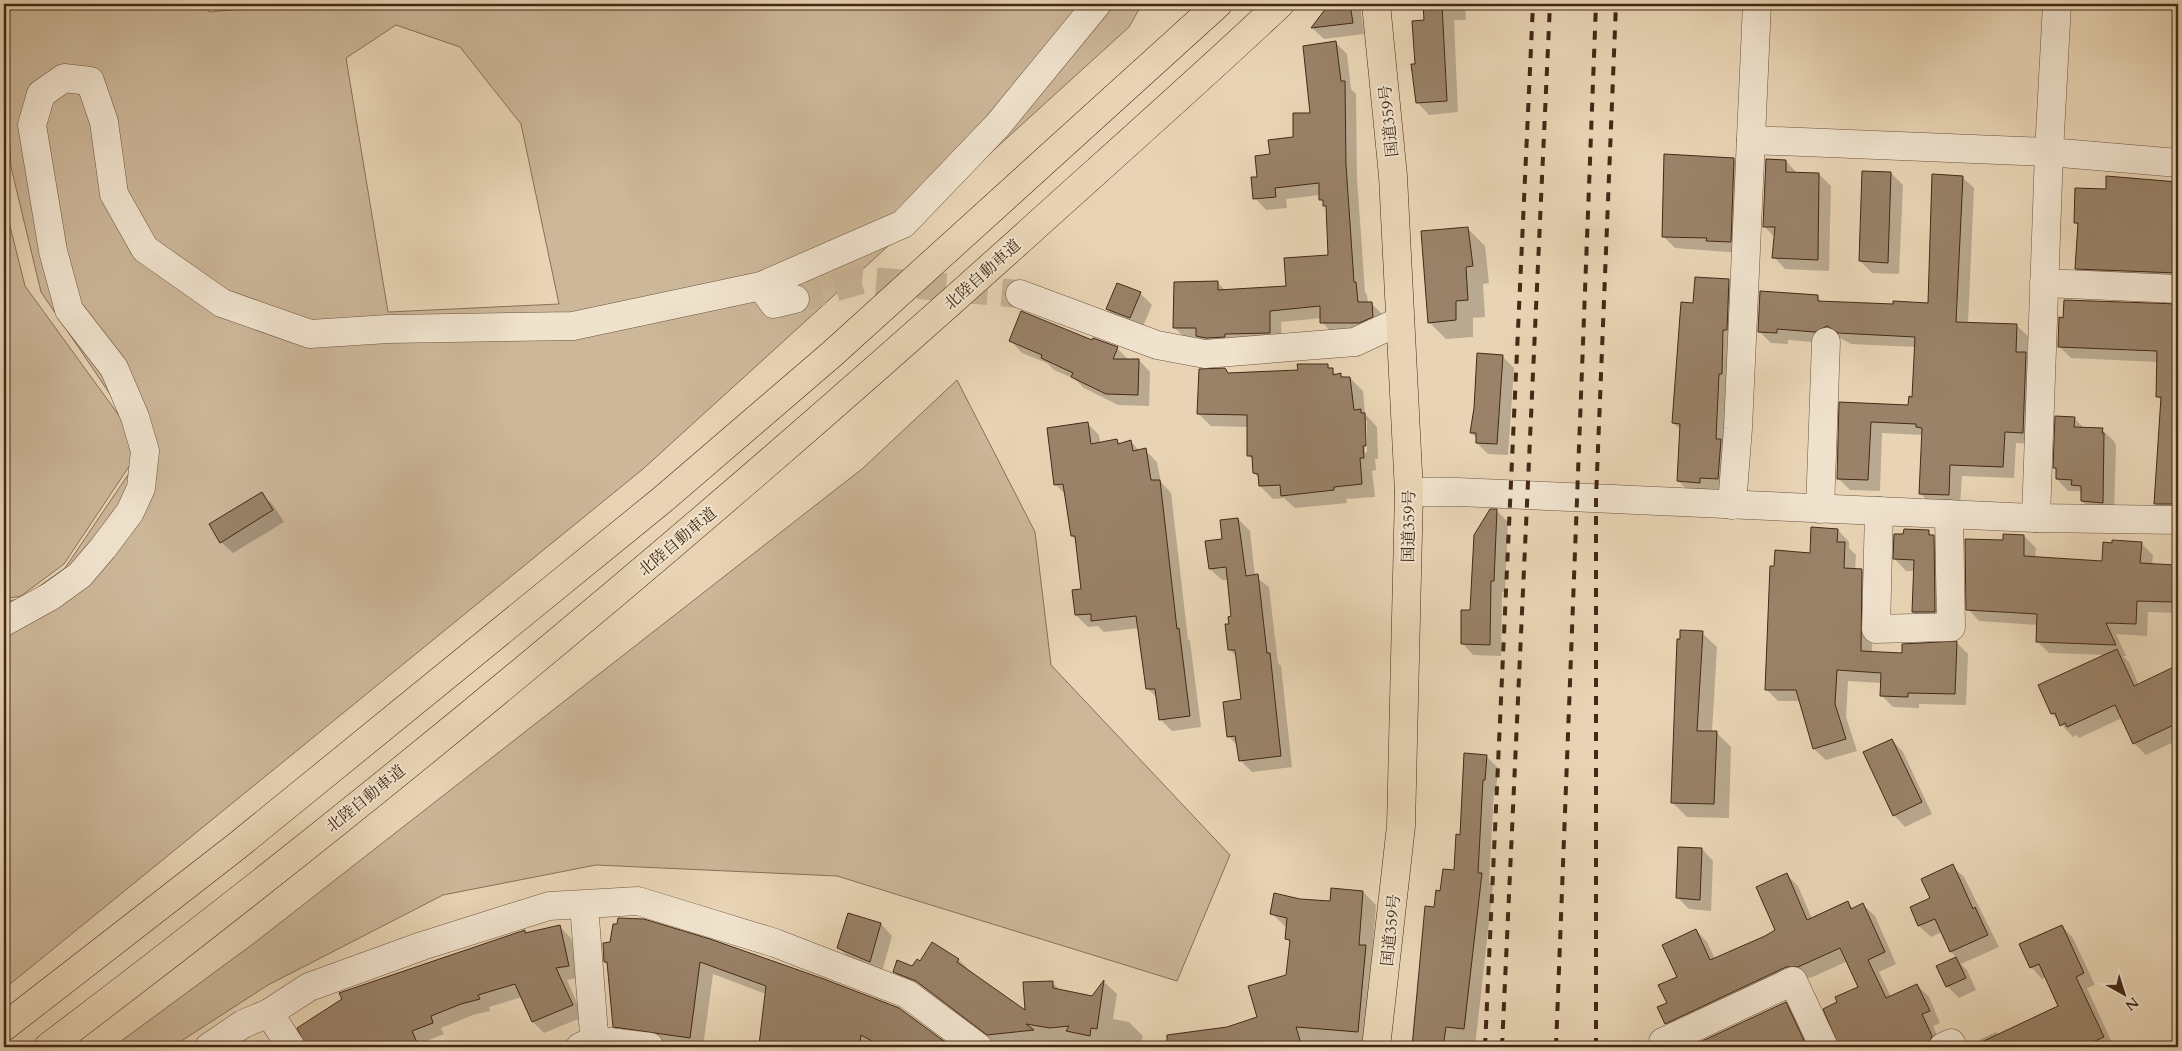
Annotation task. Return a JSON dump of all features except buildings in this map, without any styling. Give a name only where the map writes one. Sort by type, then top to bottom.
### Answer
[{"type":"highway","name":"北陸自動車道","points":[[48,1047],[454,727],[683,537],[859,385],[1234,48],[1280,4]]},
{"type":"highway","name":"国道359号","points":[[1376,4],[1394,176],[1409,492],[1401,826],[1376,1047]]},
{"type":"highway","points":[[4,1027],[244,839],[662,500],[832,354],[1211,10]]},
{"type":"street","points":[[4,622],[51,596],[80,575],[130,512],[141,488],[145,451],[135,416],[114,368],[69,310],[53,251],[32,125],[41,94],[64,78],[90,81],[104,122],[114,194],[145,249],[222,303],[310,334],[388,328],[573,326],[761,286],[902,224],[997,126],[1097,4]]},
{"type":"street","points":[[1732,505],[1738,428],[1757,4]]},
{"type":"street","points":[[2036,518],[2048,152],[2057,4]]},
{"type":"street","points":[[1751,140],[2048,152],[2178,163]]},
{"type":"street","points":[[2044,282],[2178,289]]},
{"type":"street","points":[[761,286],[774,304],[795,299]]},
{"type":"street","points":[[1020,294],[1157,346],[1205,354],[1355,342],[1400,321]]},
{"type":"street","points":[[1820,509],[1826,342]]},
{"type":"street","points":[[1409,492],[2036,518],[2178,520]]},
{"type":"street","points":[[1879,511],[1876,629],[1951,627],[1950,514]]},
{"type":"street","points":[[210,1047],[243,1024],[269,1013],[309,987],[422,946],[549,906],[638,901],[775,943],[907,994],[978,1047]]},
{"type":"street","points":[[584,905],[590,1045],[650,1047]]},
{"type":"street","points":[[1663,1047],[1663,1042],[1793,981],[1824,1047]]},
{"type":"street","points":[[269,1013],[291,1047]]},
{"type":"street","points":[[1943,1047],[1951,1043],[1953,1047]]},
{"type":"shaded area","points":[[4,4],[206,4],[209,12],[298,4],[1142,4],[1129,27],[643,469],[4,989],[4,602],[23,598],[65,568],[136,463],[135,431],[41,292],[11,167],[4,48]],"holes":[[[396,25],[460,47],[521,124],[559,304],[388,312],[346,58]]]},
{"type":"shaded area","points":[[4,202],[25,286],[131,432],[132,462],[64,564],[21,596],[4,599]]},
{"type":"shaded area","points":[[957,380],[1035,532],[1051,665],[1230,855],[1177,981],[837,876],[596,865],[443,895],[268,985],[172,1047],[113,1047],[253,944],[862,469]]},
{"type":"tunnel","points":[[795,299],[861,280],[1020,294]]},
{"type":"railway","points":[[1485,1047],[1533,4]]},
{"type":"railway","points":[[1502,1047],[1550,4]]},
{"type":"railway","points":[[1556,1047],[1596,4]]},
{"type":"railway","points":[[1596,1047],[1596,498],[1616,4]]}]
